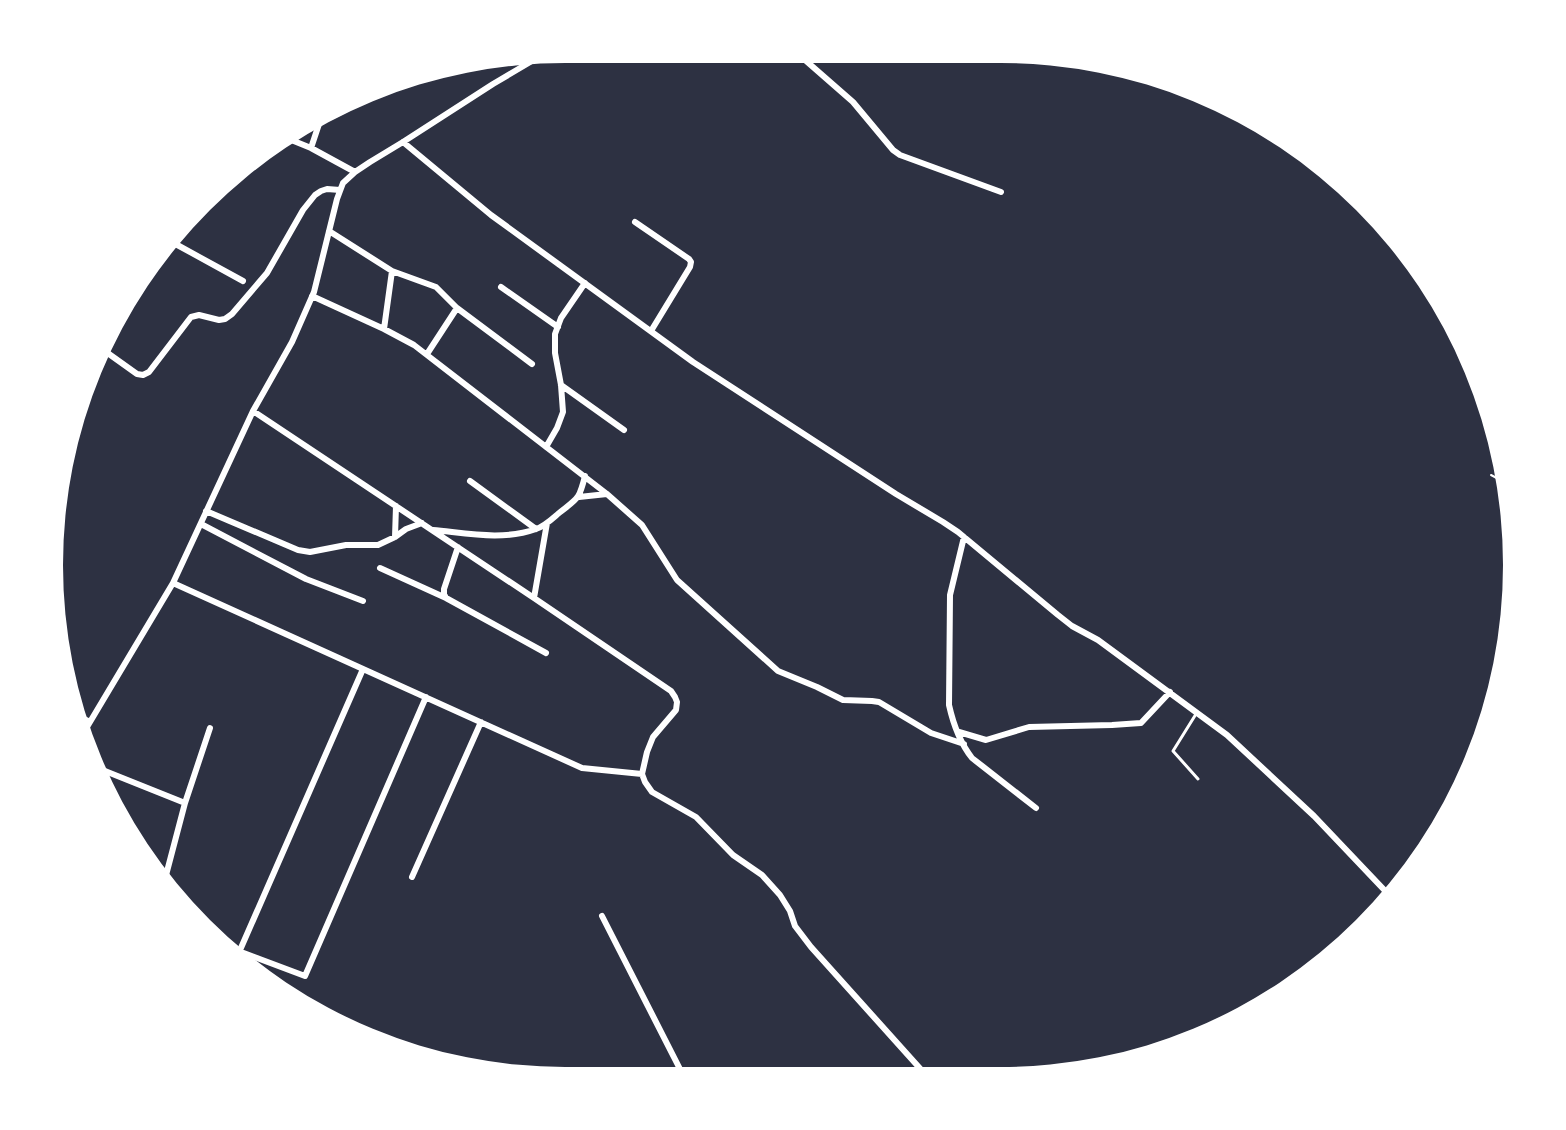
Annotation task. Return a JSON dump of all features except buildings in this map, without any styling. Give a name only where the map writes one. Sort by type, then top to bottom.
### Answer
[{"type":"street","points":[[809,63],[853,102],[893,150],[1001,192]]},
{"type":"street","points":[[90,722],[173,583],[253,411],[292,342],[312,296],[343,183],[355,172],[527,64]]},
{"type":"street","points":[[311,148],[318,128]]},
{"type":"street","points":[[296,141],[355,172]]},
{"type":"street","points":[[403,142],[491,215],[693,362],[943,522],[1065,621],[1098,640],[1197,712],[1227,735],[1314,816],[1384,889]]},
{"type":"street","points":[[110,354],[137,374],[143,375],[149,372],[191,317],[198,315],[219,320],[225,319],[267,273],[303,210],[315,195],[327,189],[340,190]]},
{"type":"street","points":[[635,222],[691,262],[651,331]]},
{"type":"street","points":[[329,231],[392,271],[436,287],[458,308],[532,364]]},
{"type":"street","points":[[178,246],[243,281]]},
{"type":"street","points":[[384,329],[392,271]]},
{"type":"street","points":[[546,447],[563,412],[555,354],[555,334],[561,318],[585,283]]},
{"type":"street","points":[[501,287],[558,327]]},
{"type":"street","points":[[312,296],[414,345],[585,476],[642,525],[677,580],[778,671],[843,700],[879,702],[931,733],[964,744]]},
{"type":"street","points":[[427,354],[458,308]]},
{"type":"street","points":[[561,385],[624,430]]},
{"type":"street","points":[[253,411],[671,691],[677,702],[676,710],[653,737],[642,774],[652,792],[696,818],[733,855],[762,875],[780,895],[790,911],[795,926],[811,947],[919,1067]]},
{"type":"street","points":[[579,497],[585,476]]},
{"type":"street","points":[[470,481],[536,529]]},
{"type":"street","points":[[432,530],[488,536],[511,535],[536,529],[547,523],[579,497],[607,494]]},
{"type":"street","points":[[395,537],[396,506]]},
{"type":"street","points":[[206,511],[298,550],[310,552],[346,545],[378,545],[422,523]]},
{"type":"street","points":[[534,598],[547,523]]},
{"type":"street","points":[[201,524],[306,579],[363,602]]},
{"type":"street","points":[[964,537],[950,595],[949,705],[972,758],[1036,808]]},
{"type":"street","points":[[446,598],[444,589],[458,547]]},
{"type":"street","points":[[380,568],[446,598],[546,653]]},
{"type":"street","points":[[173,583],[582,768],[642,774]]},
{"type":"street","points":[[241,948],[363,669]]},
{"type":"street","points":[[959,732],[986,740],[1029,727],[1138,724],[1143,722],[1170,692]]},
{"type":"street","points":[[254,959],[305,976],[426,697]]},
{"type":"street","points":[[412,877],[481,722]]},
{"type":"street","points":[[167,871],[185,803],[210,728]]},
{"type":"street","points":[[108,772],[185,803]]},
{"type":"street","points":[[602,916],[678,1067]]},
{"type":"lane","points":[[1197,712],[1173,751],[1198,779]]},
{"type":"path","points":[[1491,475],[1495,477]]}]
